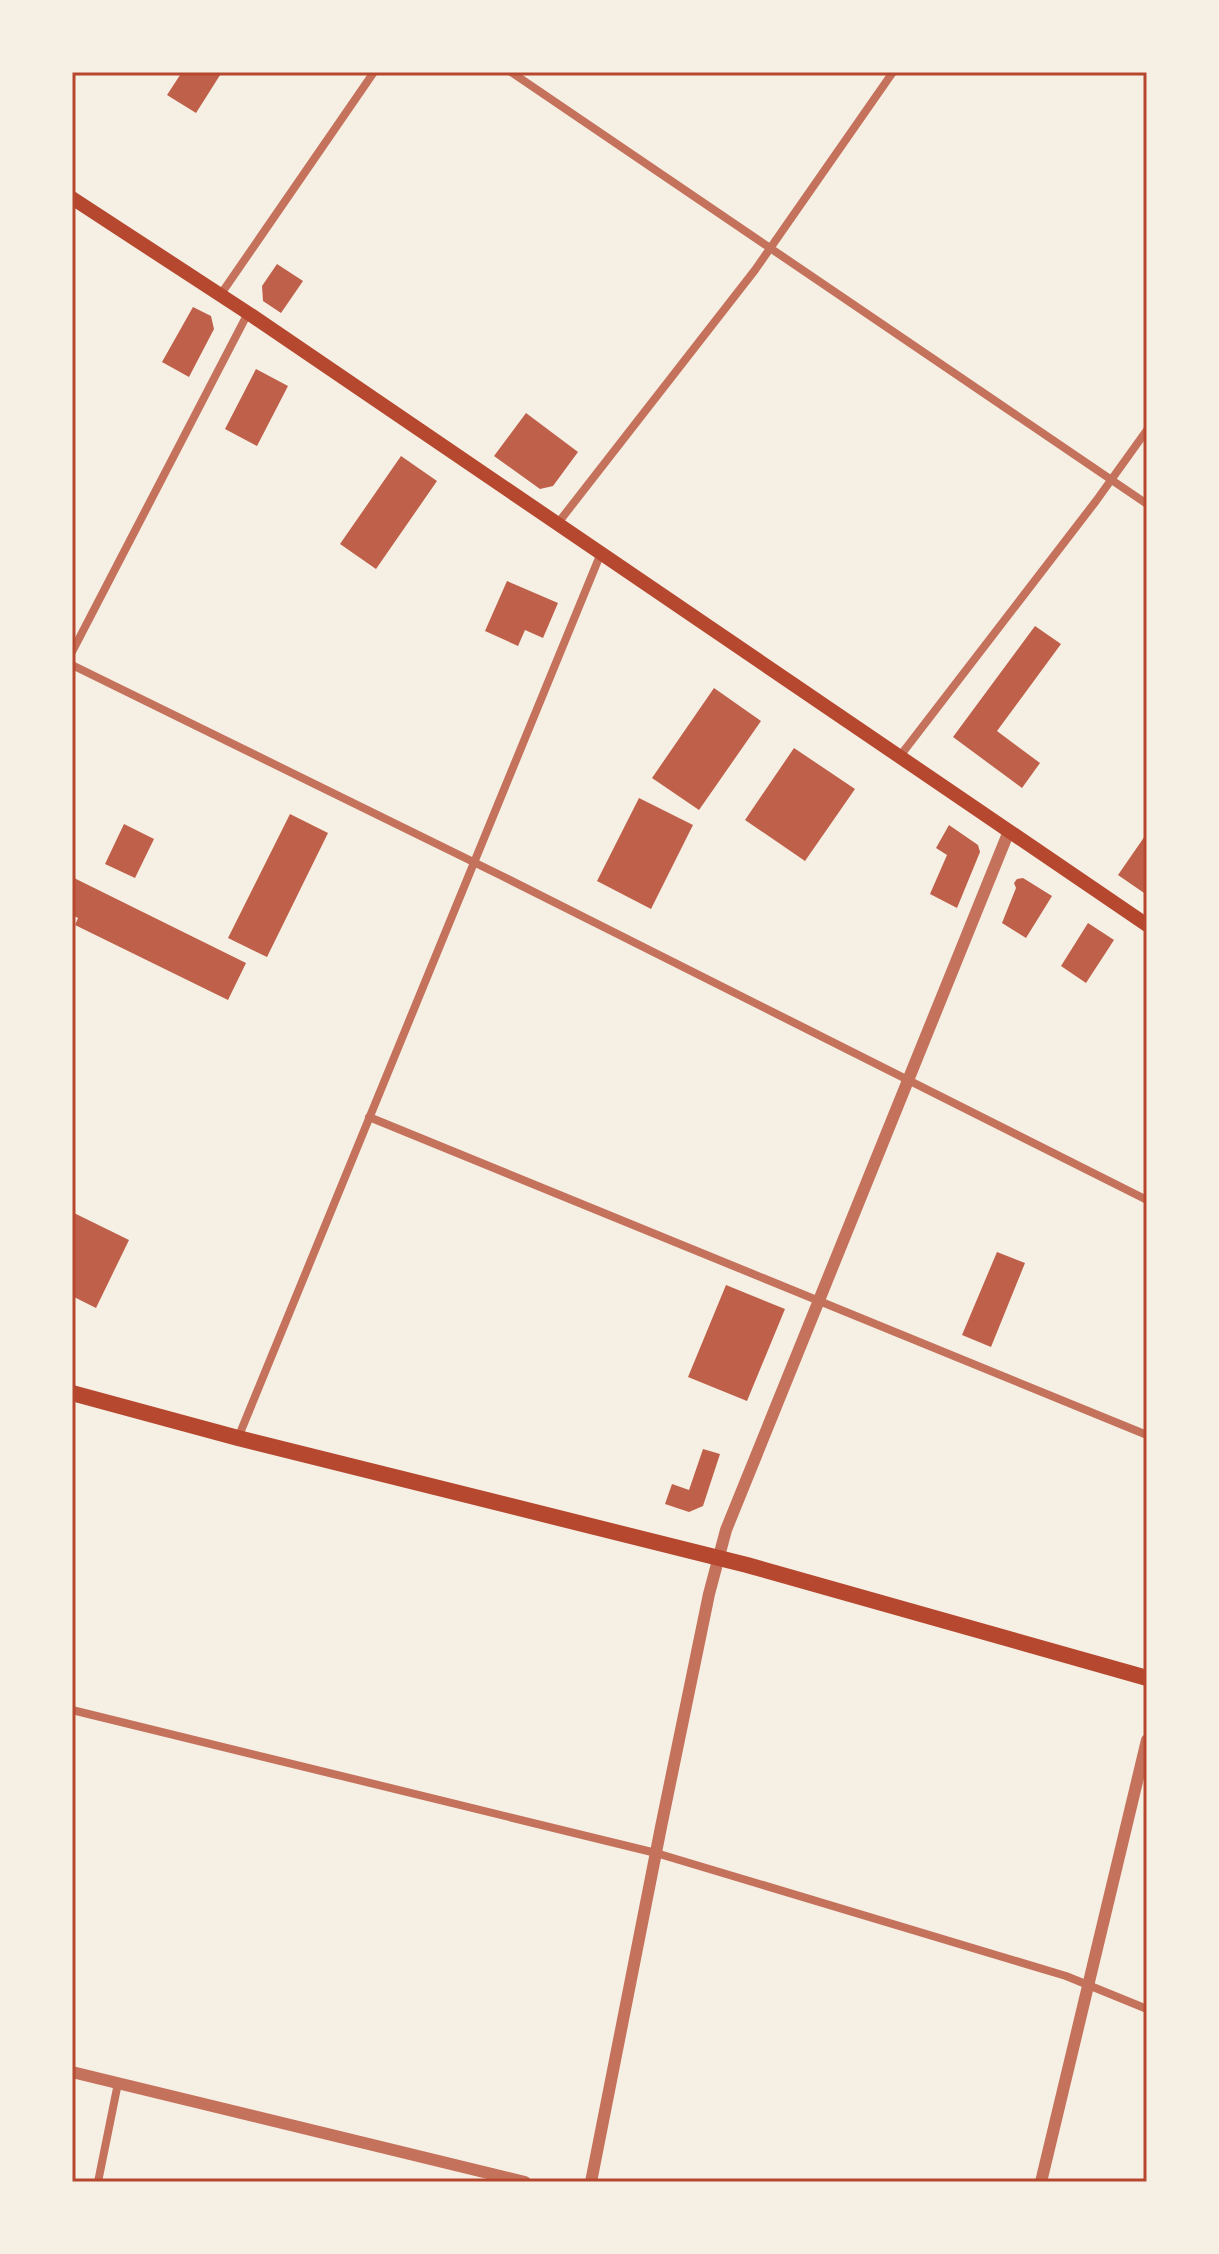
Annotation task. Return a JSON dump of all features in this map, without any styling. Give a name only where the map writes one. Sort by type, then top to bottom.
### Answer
[{"type":"main road","points":[[72,198],[221,294],[1147,925]]},
{"type":"main road","points":[[73,1398],[718,1557],[1147,1678]]},
{"type":"street","points":[[221,294],[374,72]]},
{"type":"street","points":[[511,72],[1147,504]]},
{"type":"street","points":[[558,523],[771,248],[893,72]]},
{"type":"street","points":[[72,652],[248,313]]},
{"type":"street","points":[[900,756],[1147,430]]},
{"type":"street","points":[[238,1438],[601,553]]},
{"type":"street","points":[[72,665],[1147,1200]]},
{"type":"street","points":[[591,2182],[718,1557],[729,1522],[1009,831]]},
{"type":"street","points":[[369,1117],[1147,1435]]},
{"type":"street","points":[[72,1710],[656,1853],[1087,1984],[1147,2009]]},
{"type":"street","points":[[1041,2182],[1147,1740]]},
{"type":"street","points":[[72,2072],[525,2182]]},
{"type":"street","points":[[98,2182],[118,2083]]},
{"type":"building","points":[[182,72],[222,72],[196,113],[167,95]]},
{"type":"building","points":[[277,264],[303,281],[281,313],[263,301],[262,286]]},
{"type":"building","points":[[193,307],[211,316],[214,329],[189,377],[162,362]]},
{"type":"building","points":[[256,369],[288,386],[257,446],[225,429]]},
{"type":"building","points":[[526,413],[578,452],[553,486],[540,489],[494,456]]},
{"type":"building","points":[[401,456],[437,481],[376,569],[340,544]]},
{"type":"building","points":[[507,581],[558,603],[543,638],[525,630],[518,646],[485,631]]},
{"type":"building","points":[[1035,626],[1061,644],[997,731],[1040,763],[1022,788],[953,737]]},
{"type":"building","points":[[714,688],[761,721],[699,810],[652,778]]},
{"type":"building","points":[[794,748],[855,789],[805,861],[745,820]]},
{"type":"building","points":[[639,798],[693,825],[651,909],[597,881]]},
{"type":"building","points":[[290,814],[328,833],[267,957],[228,938]]},
{"type":"building","points":[[124,824],[154,839],[135,878],[105,864]]},
{"type":"building","points":[[949,825],[978,845],[980,852],[957,908],[930,894],[947,855],[936,848]]},
{"type":"building","points":[[1147,833],[1147,895],[1118,875]]},
{"type":"building","points":[[72,877],[246,963],[228,1000],[75,925],[78,918],[72,915]]},
{"type":"building","points":[[1023,878],[1052,896],[1026,938],[1002,923],[1016,888],[1014,883]]},
{"type":"building","points":[[1088,923],[1114,940],[1086,983],[1061,966]]},
{"type":"building","points":[[72,1212],[129,1240],[96,1308],[72,1296]]},
{"type":"building","points":[[997,1252],[1025,1263],[991,1347],[962,1335]]},
{"type":"building","points":[[726,1285],[785,1309],[747,1401],[688,1377]]},
{"type":"building","points":[[703,1449],[720,1454],[703,1506],[689,1512],[665,1504],[672,1484],[689,1490]]}]
